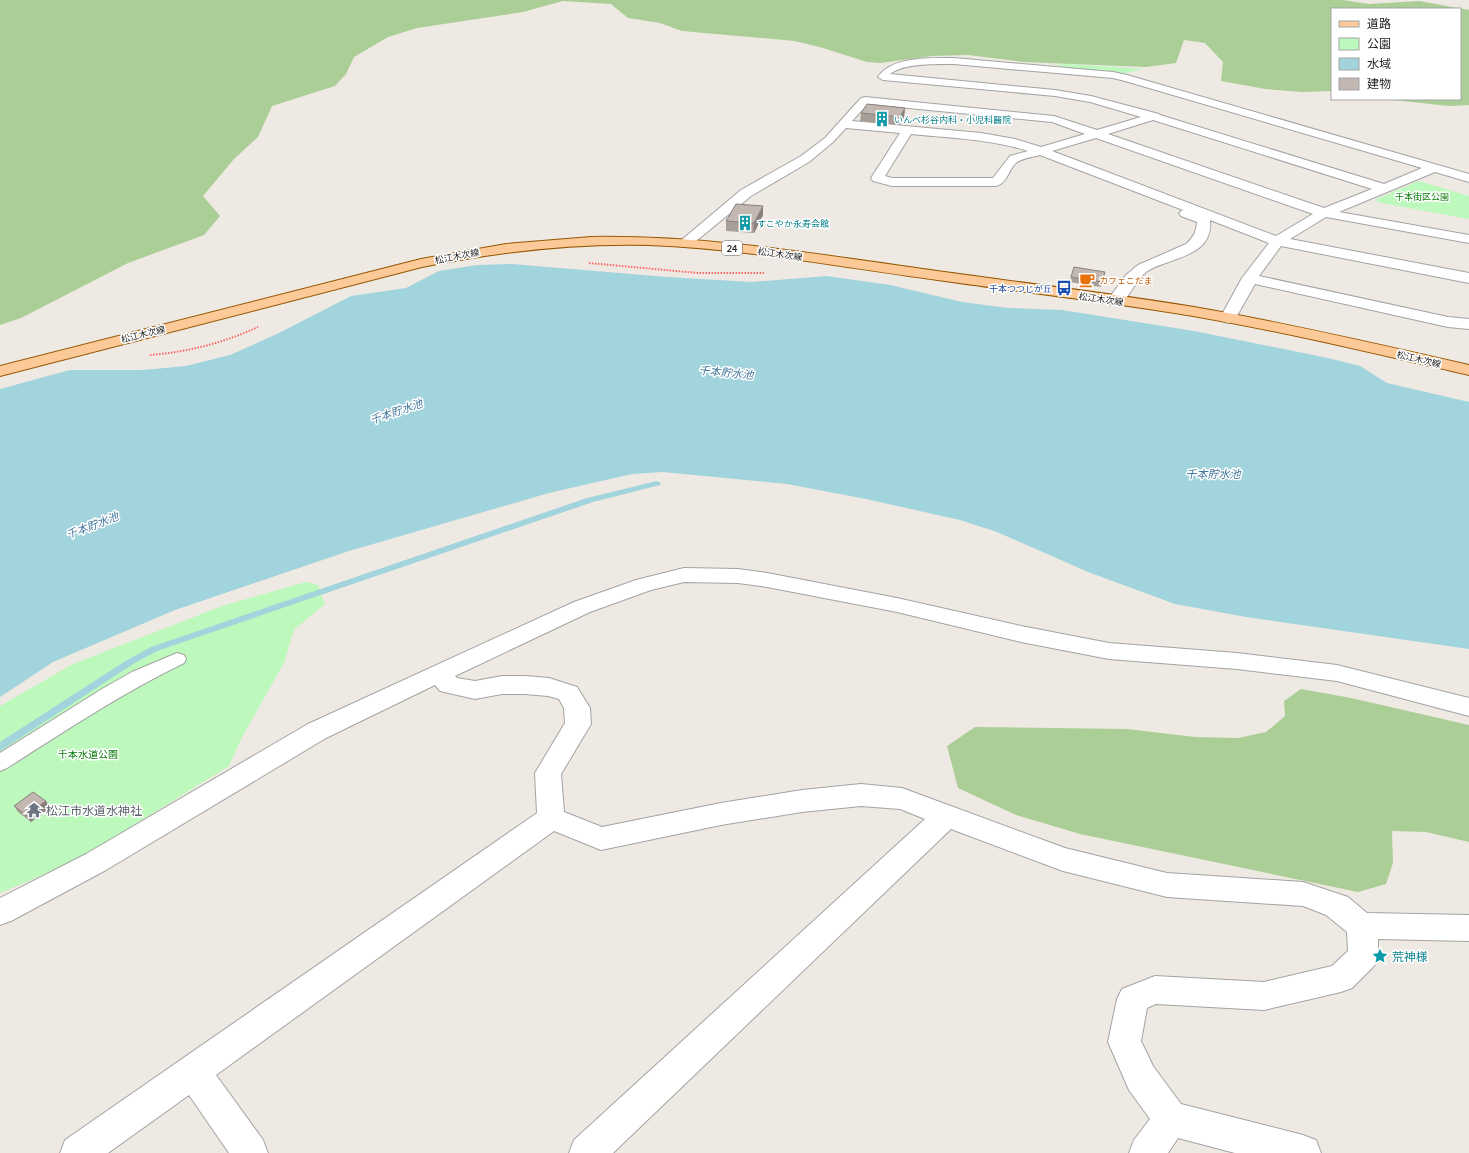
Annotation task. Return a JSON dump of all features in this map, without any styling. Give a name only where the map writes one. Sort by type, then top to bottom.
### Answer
[{"type":"main road","name":"松江木次線","points":[[0,371],[364,277],[470,253],[514,247],[594,241],[684,243],[752,250],[1115,301],[1228,318],[1469,370]]},
{"type":"street","points":[[684,243],[746,193],[805,159],[829,140],[845,124],[889,70],[899,66],[936,61],[954,61],[1113,75],[1469,178]]},
{"type":"street","points":[[883,77],[1074,96],[1107,103],[1154,116],[1383,188]]},
{"type":"street","points":[[864,100],[1054,119],[1324,213],[1469,240]]},
{"type":"street","points":[[908,130],[877,178],[892,182],[996,182],[1000,180],[1008,163],[1014,159],[1204,101]]},
{"type":"street","points":[[845,124],[987,138],[1015,143],[1041,151],[1277,241],[1469,278]]},
{"type":"street","points":[[1228,318],[1250,278],[1277,241],[1324,213],[1434,168]]},
{"type":"street","points":[[1115,301],[1137,273],[1143,268],[1180,254],[1197,242],[1202,236],[1204,221],[1200,218],[1187,214],[1166,211]]},
{"type":"street","points":[[1250,278],[1448,322],[1469,324]]},
{"type":"street","points":[[0,912],[96,862],[317,731],[582,607],[667,578],[684,575],[710,574],[767,580],[897,605],[1021,634],[1109,651],[1237,662],[1337,673],[1469,707]]},
{"type":"street","points":[[439,674],[449,685],[476,690],[502,685],[525,685],[549,687],[568,694],[577,708],[578,724],[548,773],[551,818]]},
{"type":"street","points":[[551,818],[601,839],[721,814],[802,802],[861,795],[902,799],[1063,859],[1167,885],[1303,894],[1337,906],[1361,926],[1469,928]]},
{"type":"street","points":[[587,1153],[947,816]]},
{"type":"street","points":[[78,1153],[551,818]]},
{"type":"street","points":[[1303,1153],[1171,1119],[1141,1078],[1124,1042],[1133,999],[1155,990],[1264,996],[1341,978],[1363,956],[1361,926]]},
{"type":"street","points":[[192,1072],[210,1094],[250,1153]]},
{"type":"street","points":[[1147,1153],[1171,1119]]},
{"type":"lane","points":[[0,763],[109,694],[139,677],[177,659]]},
{"type":"lane","points":[[0,896],[30,897]]},
{"type":"path","points":[[588,263],[698,273],[768,273]]},
{"type":"path","points":[[149,355],[179,352],[215,344],[232,339],[262,325]]},
{"type":"green space","points":[[0,0],[1343,0],[1369,4],[1419,1],[1458,8],[1331,8],[1331,91],[1302,92],[1265,89],[1221,81],[1223,62],[1205,43],[1184,40],[1176,63],[1146,67],[1023,62],[968,55],[932,56],[881,63],[867,62],[795,41],[682,31],[660,23],[628,18],[611,4],[563,1],[523,12],[417,28],[388,37],[354,57],[346,74],[335,86],[272,106],[258,137],[234,159],[203,196],[220,216],[204,235],[128,263],[21,318],[0,325]]},
{"type":"green space","points":[[1461,9],[1469,10],[1469,105],[1449,106],[1393,100],[1461,100]]},
{"type":"green space","points":[[1067,64],[1143,69],[1121,74],[1039,67]]},
{"type":"green space","name":"千本街区公園","points":[[1419,181],[1469,196],[1469,219],[1381,203],[1374,200]]},
{"type":"green space","name":"千本水道公園","points":[[306,582],[318,585],[325,604],[294,630],[284,663],[241,739],[229,766],[76,861],[0,893],[0,706],[73,664],[222,606]]},
{"type":"green space","points":[[1301,689],[1351,698],[1469,725],[1469,842],[1426,832],[1392,831],[1393,863],[1386,884],[1358,892],[1080,834],[1016,815],[958,788],[947,746],[975,727],[1127,729],[1195,737],[1238,738],[1266,732],[1285,716],[1284,701]]},
{"type":"water","name":"千本貯水池","points":[[512,264],[667,277],[752,282],[827,276],[890,285],[962,302],[1008,308],[1062,310],[1194,331],[1328,358],[1360,366],[1387,383],[1469,402],[1469,649],[1246,617],[1175,604],[1088,572],[997,532],[960,520],[866,499],[787,484],[663,472],[632,474],[549,493],[349,551],[175,610],[53,662],[0,697],[0,389],[70,370],[143,370],[186,366],[230,355],[277,334],[351,296],[406,288],[439,271],[477,265]]},
{"type":"building","points":[[867,104],[905,108],[900,117],[861,113]]},
{"type":"building","points":[[736,204],[763,206],[754,223],[726,221]]},
{"type":"building","points":[[1074,267],[1105,272],[1102,282],[1071,277]]},
{"type":"building","points":[[33,792],[46,801],[26,815],[14,806]]},
{"type":"waterway","points":[[0,747],[130,662],[154,649],[590,500],[657,483]]},
{"type":"place","name":"いんべ杉谷内科・小児科醫院","points":[[882,119]]},
{"type":"place","name":"すこやか永寿会館","points":[[745,223]]},
{"type":"place","name":"カフェこだま","points":[[1087,280]]},
{"type":"place","name":"千本つつじが丘","points":[[1064,288]]},
{"type":"place","name":"松江市水道水神社","points":[[34,810]]},
{"type":"place","name":"荒神様","points":[[1380,956]]}]
